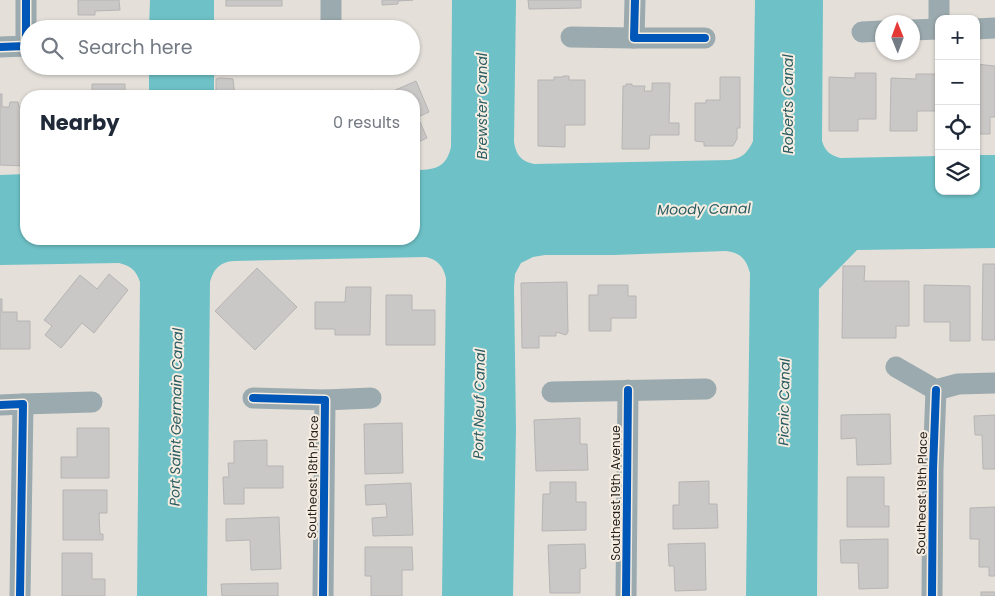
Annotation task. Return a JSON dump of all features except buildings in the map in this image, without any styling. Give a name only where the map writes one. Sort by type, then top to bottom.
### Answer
[{"type":"street","points":[[26,0],[26,20]]},
{"type":"street","points":[[331,0],[331,20]]},
{"type":"street","points":[[634,0],[634,38]]},
{"type":"street","points":[[939,0],[939,15]]},
{"type":"street","points":[[980,28],[995,28]]},
{"type":"street","points":[[920,30],[935,29]]},
{"type":"street","points":[[571,37],[705,38]]},
{"type":"street","points":[[0,47],[20,46]]},
{"type":"street","points":[[896,366],[936,390],[958,384],[995,383]]},
{"type":"street","points":[[552,392],[706,389]]},
{"type":"street","name":"Southeast 19th Avenue","points":[[626,596],[628,390]]},
{"type":"street","name":"Southeast 19th Place","points":[[932,596],[936,390]]},
{"type":"street","name":"Southeast 18th Place","points":[[253,398],[326,400],[371,398]]},
{"type":"street","name":"Southeast 18th Place","points":[[323,596],[326,400]]},
{"type":"street","points":[[0,405],[92,402]]},
{"type":"street","points":[[20,596],[23,404]]},
{"type":"water","points":[[150,0],[214,0],[214,20],[149,20]]},
{"type":"water","points":[[452,0],[516,0],[514,142],[520,157],[534,164],[730,160],[742,156],[753,141],[755,0],[823,0],[822,141],[826,150],[840,158],[935,156],[935,195],[980,195],[980,155],[995,155],[995,248],[857,250],[819,289],[817,596],[746,596],[750,273],[742,257],[736,253],[726,251],[613,255],[545,255],[533,257],[521,263],[515,274],[514,287],[516,429],[513,596],[442,596],[446,278],[439,264],[426,257],[234,261],[221,264],[213,273],[210,282],[207,596],[137,596],[140,282],[137,274],[132,269],[119,263],[0,265],[0,175],[20,174],[20,245],[420,245],[420,170],[438,167],[446,160],[451,147]]},
{"type":"water","points":[[149,75],[214,75],[214,90],[149,90]]},
{"type":"cycle path","points":[[26,0],[26,20]]},
{"type":"cycle path","points":[[635,0],[634,38],[705,38]]},
{"type":"cycle path","points":[[0,47],[20,46]]},
{"type":"cycle path","points":[[626,596],[628,390]]},
{"type":"cycle path","points":[[932,596],[936,390]]},
{"type":"cycle path","points":[[253,398],[325,400],[323,596]]},
{"type":"cycle path","points":[[0,405],[23,404],[20,596]]},
{"type":"water label","name":"Roberts Canal","points":[[788,104]]},
{"type":"water label","name":"Brewster Canal","points":[[482,106]]},
{"type":"water label","name":"Moody Canal","points":[[704,209]]},
{"type":"water label","name":"Picnic Canal","points":[[784,402]]},
{"type":"water label","name":"Port Neuf Canal","points":[[479,404]]},
{"type":"water label","name":"Port Saint Germain Canal","points":[[176,417]]}]
